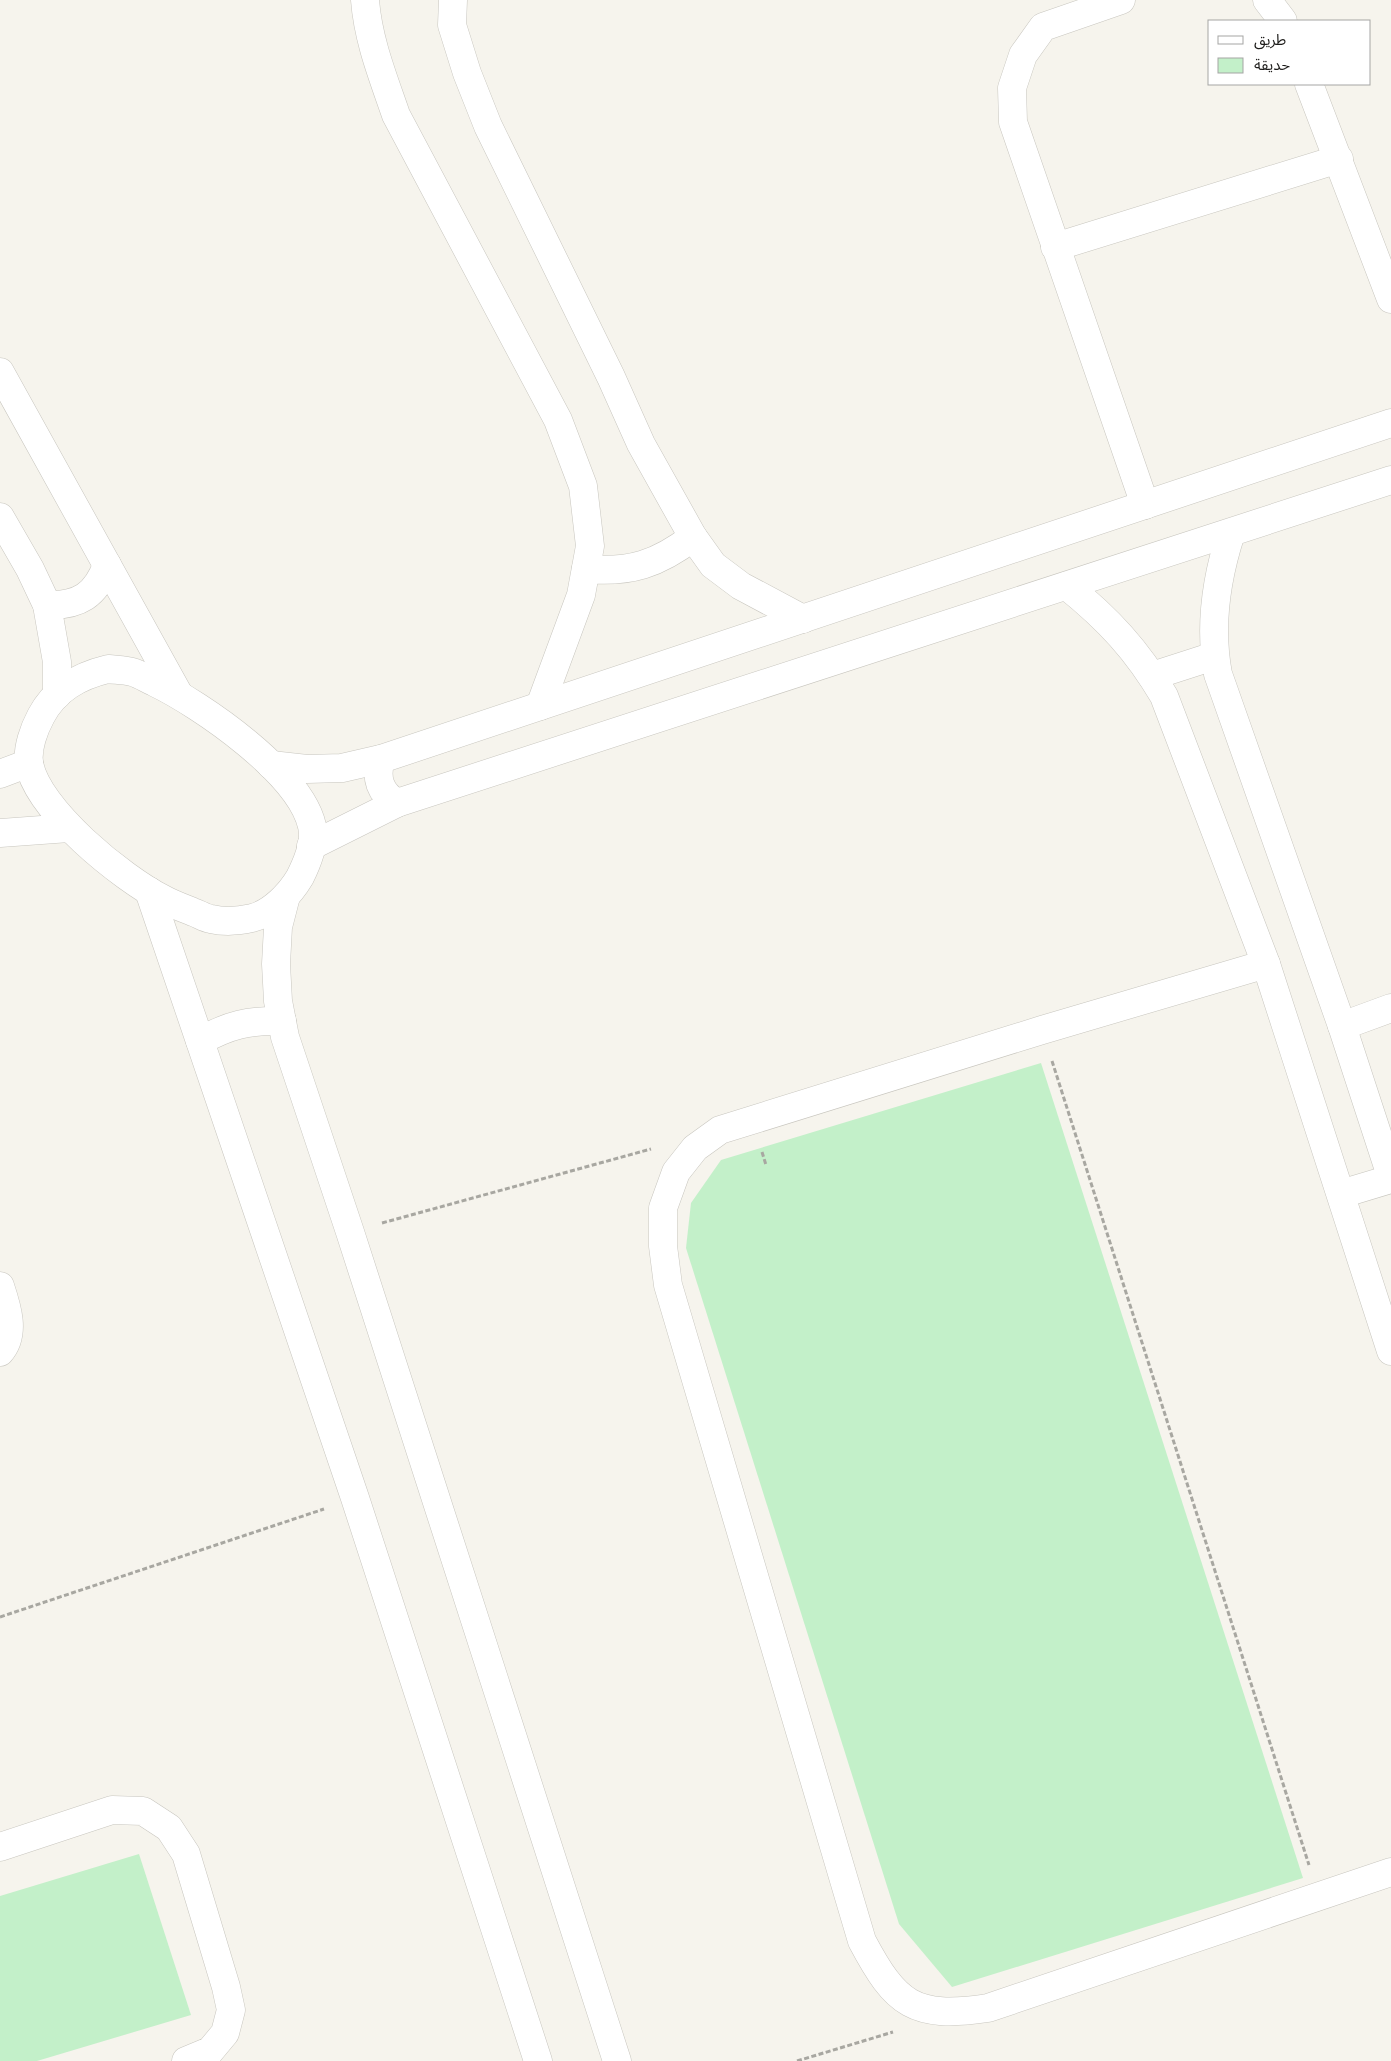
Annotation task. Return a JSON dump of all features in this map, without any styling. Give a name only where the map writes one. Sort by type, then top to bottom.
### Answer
[{"type":"street","points":[[365,0],[367,21],[379,68],[396,115],[561,428],[583,486],[590,546],[581,595],[540,706]]},
{"type":"street","points":[[453,0],[452,25],[467,73],[488,126],[611,377],[641,444],[693,537],[713,565],[741,586],[802,619]]},
{"type":"street","points":[[1121,0],[1043,27],[1022,55],[1012,88],[1013,122],[1054,247],[1145,504]]},
{"type":"street","points":[[1267,0],[1282,20]]},
{"type":"street","points":[[1310,85],[1391,299]]},
{"type":"street","points":[[1054,247],[1338,159]]},
{"type":"street","points":[[0,372],[178,693]]},
{"type":"street","points":[[271,765],[307,769],[342,768],[381,759],[1391,423]]},
{"type":"street","points":[[311,846],[397,803],[1391,480]]},
{"type":"street","points":[[0,517],[30,569],[47,605],[57,662],[57,695]]},
{"type":"street","points":[[1230,533],[1215,595],[1214,656],[1218,674],[1342,1026],[1391,1178],[1341,1194]]},
{"type":"street","points":[[586,569],[624,570],[643,565],[661,559],[693,537]]},
{"type":"street","points":[[47,605],[74,603],[85,597],[96,588],[107,565]]},
{"type":"street","points":[[1067,586],[1096,609],[1123,636],[1164,696],[1266,964],[1391,1351]]},
{"type":"street","points":[[1152,676],[1214,656]]},
{"type":"street","points":[[108,669],[133,672],[178,693],[227,726],[271,765],[303,803],[313,828],[306,865],[297,881],[286,896],[271,908],[254,917],[235,921],[211,919],[163,899],[149,891],[69,828],[39,790],[29,762],[36,726],[45,709],[72,682],[88,674],[108,669]]},
{"type":"street","points":[[381,759],[378,774],[382,789],[389,798],[397,803]]},
{"type":"street","points":[[0,774],[29,762]]},
{"type":"street","points":[[0,833],[69,828]]},
{"type":"street","points":[[149,891],[355,1498],[538,2061]]},
{"type":"street","points":[[286,896],[278,927],[276,964],[278,1001],[285,1037],[350,1232],[617,2061]]},
{"type":"street","points":[[1266,964],[1042,1030],[720,1130],[695,1148],[676,1172],[663,1208],[663,1246],[668,1285],[862,1941],[879,1973],[899,1996],[926,2010],[956,2012],[988,2008],[1391,1872]]},
{"type":"street","points":[[1342,1026],[1391,1008]]},
{"type":"street","points":[[200,1041],[237,1024],[259,1020],[282,1021]]},
{"type":"street","points":[[0,1286],[10,1324],[4,1348],[0,1352]]},
{"type":"street","points":[[0,1847],[112,1810],[143,1811],[168,1828],[186,1854],[226,1987],[231,2010],[225,2033],[210,2051],[186,2061]]},
{"type":"path","points":[[1042,1030],[1319,1896]]},
{"type":"path","points":[[350,1232],[654,1148]]},
{"type":"path","points":[[0,1617],[355,1498]]},
{"type":"path","points":[[798,2061],[900,2030]]},
{"type":"green space","points":[[1041,1063],[1303,1878],[952,1987],[899,1924],[686,1248],[691,1203],[721,1160]]},
{"type":"green space","points":[[139,1854],[191,2015],[37,2061],[0,2061],[0,1896]]}]
